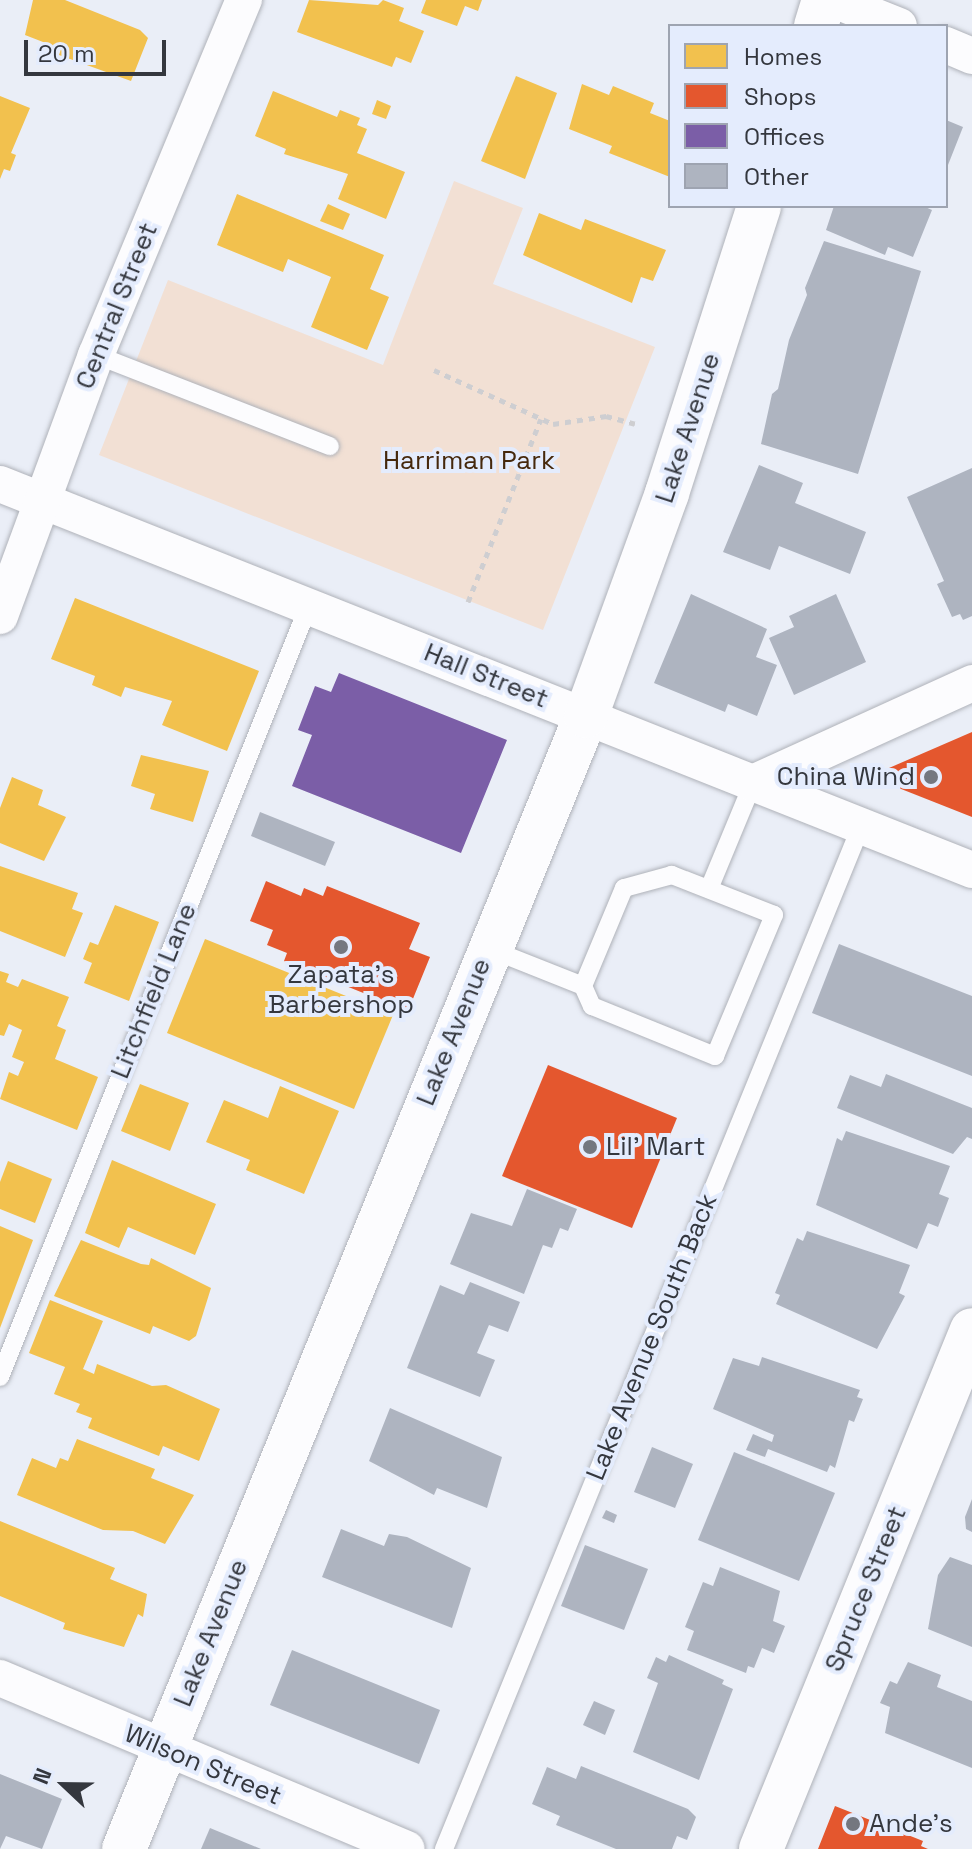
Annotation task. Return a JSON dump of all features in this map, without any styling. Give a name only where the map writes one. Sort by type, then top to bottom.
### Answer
[{"type":"street","name":"Central Street","points":[[0,616],[96,355],[244,0]]},
{"type":"street","points":[[817,24],[824,0]]},
{"type":"street","points":[[834,0],[894,24]]},
{"type":"street","points":[[948,46],[972,56]]},
{"type":"street","name":"Lake Avenue","points":[[124,1849],[488,948],[586,716],[667,493],[758,208]]},
{"type":"street","name":"Hall Street","points":[[0,484],[972,870]]},
{"type":"street","points":[[753,783],[972,683]]},
{"type":"street","name":"Spruce Street","points":[[761,1849],[972,1330]]},
{"type":"street","name":"Wilson Street","points":[[0,1678],[164,1751],[407,1849]]},
{"type":"lane","points":[[96,355],[330,446]]},
{"type":"lane","name":"Litchfield Lane","points":[[0,1377],[309,605]]},
{"type":"lane","points":[[709,889],[753,783]]},
{"type":"lane","name":"Lake Avenue South Back","points":[[444,1849],[861,826]]},
{"type":"lane","points":[[488,948],[583,986],[592,1006],[715,1056],[774,915],[672,875],[624,888],[583,986]]},
{"type":"path","points":[[434,370],[553,424],[606,416],[635,424]]},
{"type":"path","points":[[468,602],[541,419]]},
{"type":"green space","name":"Harriman Park","points":[[454,181],[523,208],[493,284],[655,347],[543,630],[99,455],[168,280],[383,365]]},
{"type":"building: Homes","points":[[33,0],[65,0],[140,30],[148,38],[131,81],[59,55],[61,49],[25,35]]},
{"type":"building: Homes","points":[[309,0],[378,5],[383,0],[404,8],[399,21],[424,31],[411,63],[396,57],[392,67],[297,32]]},
{"type":"building: Homes","points":[[426,0],[482,0],[478,11],[465,6],[457,26],[421,13]]},
{"type":"building: Homes","points":[[516,76],[557,93],[525,179],[481,161]]},
{"type":"building: Homes","points":[[582,84],[609,95],[613,86],[654,103],[650,113],[668,120],[668,176],[609,153],[612,146],[569,129]]},
{"type":"building: Homes","points":[[273,91],[337,117],[340,110],[360,118],[357,125],[367,129],[357,153],[405,172],[386,219],[338,199],[348,174],[284,154],[286,149],[255,136]]},
{"type":"building: Homes","points":[[0,96],[30,108],[11,153],[16,155],[10,171],[4,169],[0,179]]},
{"type":"building: Homes","points":[[377,100],[391,106],[386,119],[372,114]]},
{"type":"building: Homes","points":[[237,194],[384,255],[370,289],[389,297],[367,350],[311,327],[331,277],[288,259],[283,272],[217,245]]},
{"type":"building: Homes","points":[[328,204],[350,214],[343,230],[320,221]]},
{"type":"building: Homes","points":[[539,213],[581,230],[585,219],[666,250],[653,281],[641,277],[632,303],[523,255]]},
{"type":"building: Homes","points":[[75,598],[259,671],[227,751],[162,725],[172,701],[125,687],[121,697],[92,685],[95,676],[51,659]]},
{"type":"building: Homes","points":[[141,755],[209,771],[193,822],[150,809],[155,794],[131,786]]},
{"type":"building: Homes","points":[[12,777],[43,790],[38,805],[66,817],[44,861],[0,843],[0,808]]},
{"type":"building: Homes","points":[[0,866],[78,893],[72,909],[83,913],[65,957],[0,931]]},
{"type":"building: Homes","points":[[115,905],[159,922],[129,1001],[84,983],[92,963],[83,959],[90,942],[98,945]]},
{"type":"building: Homes","points":[[205,939],[393,1015],[354,1109],[167,1033]]},
{"type":"building: Homes","points":[[0,971],[9,974],[6,982],[18,987],[22,979],[69,997],[57,1026],[66,1030],[55,1059],[98,1077],[77,1130],[0,1099],[9,1072],[18,1076],[24,1062],[12,1057],[22,1030],[9,1024],[4,1036],[0,1035]]},
{"type":"building: Homes","points":[[140,1084],[189,1103],[170,1151],[121,1131]]},
{"type":"building: Homes","points":[[280,1086],[339,1111],[304,1194],[246,1170],[250,1160],[206,1142],[224,1100],[268,1118]]},
{"type":"building: Homes","points":[[112,1160],[216,1204],[195,1255],[128,1227],[119,1248],[85,1233]]},
{"type":"building: Homes","points":[[8,1161],[52,1179],[35,1223],[0,1209],[0,1182]]},
{"type":"building: Homes","points":[[0,1226],[33,1240],[0,1328]]},
{"type":"building: Homes","points":[[81,1240],[141,1264],[149,1265],[151,1258],[211,1288],[196,1336],[189,1341],[153,1326],[150,1334],[54,1296]]},
{"type":"building: Homes","points":[[50,1300],[103,1321],[83,1369],[94,1374],[97,1364],[152,1386],[166,1385],[220,1409],[199,1461],[163,1446],[159,1456],[88,1428],[92,1418],[76,1412],[80,1404],[54,1394],[65,1367],[29,1353]]},
{"type":"building: Homes","points":[[77,1439],[155,1469],[151,1478],[194,1495],[165,1544],[133,1531],[103,1530],[17,1495],[32,1458],[56,1468],[60,1458],[68,1461]]},
{"type":"building: Homes","points":[[0,1521],[115,1568],[110,1579],[147,1594],[143,1617],[138,1614],[124,1647],[63,1629],[65,1623],[0,1596]]},
{"type":"building: Shops","name":"China Wind","points":[[972,732],[972,817],[891,785],[889,768]]},
{"type":"building: Shops","name":"Zapata's Barbershop","points":[[266,881],[301,896],[304,888],[323,896],[327,886],[420,923],[409,949],[430,957],[408,1011],[284,961],[287,953],[267,945],[273,930],[250,921]]},
{"type":"building: Shops","name":"Lil' Mart","points":[[548,1065],[677,1118],[632,1228],[502,1176]]},
{"type":"building: Shops","name":"Ande's","points":[[835,1806],[923,1841],[921,1846],[928,1849],[818,1849]]},
{"type":"building: Offices","points":[[339,673],[507,740],[461,853],[292,786],[312,735],[298,730],[315,686],[331,692]]},
{"type":"building: Other","points":[[948,121],[963,127],[948,165]]},
{"type":"building: Other","points":[[833,208],[932,210],[913,257],[888,247],[885,255],[826,230]]},
{"type":"building: Other","points":[[824,241],[921,271],[858,474],[761,444],[772,394],[778,389],[789,340],[807,295],[805,288]]},
{"type":"building: Other","points":[[759,465],[803,483],[795,503],[866,532],[850,574],[779,546],[770,570],[723,552]]},
{"type":"building: Other","points":[[972,468],[972,616],[963,620],[960,614],[952,617],[937,584],[944,581],[907,497]]},
{"type":"building: Other","points":[[691,594],[767,629],[756,657],[777,665],[757,716],[728,704],[725,712],[654,683]]},
{"type":"building: Other","points":[[836,594],[866,662],[794,695],[769,638],[794,627],[789,616]]},
{"type":"building: Other","points":[[260,812],[335,842],[325,866],[251,836]]},
{"type":"building: Other","points":[[839,944],[972,996],[972,1076],[812,1013]]},
{"type":"building: Other","points":[[886,1074],[972,1108],[972,1139],[967,1137],[953,1154],[837,1108],[850,1075],[881,1087]]},
{"type":"building: Other","points":[[846,1131],[950,1166],[939,1194],[949,1198],[938,1227],[928,1223],[917,1249],[816,1205],[837,1138],[842,1141]]},
{"type":"building: Other","points":[[527,1189],[577,1209],[568,1231],[560,1228],[552,1248],[543,1245],[524,1294],[450,1264],[471,1213],[512,1226]]},
{"type":"building: Other","points":[[807,1231],[910,1265],[899,1293],[905,1296],[877,1349],[776,1304],[780,1295],[775,1293],[797,1238],[803,1241]]},
{"type":"building: Other","points":[[470,1282],[520,1302],[508,1332],[489,1325],[477,1353],[495,1360],[480,1397],[407,1368],[440,1285],[464,1295]]},
{"type":"building: Other","points":[[762,1357],[860,1390],[857,1397],[863,1399],[854,1422],[849,1420],[835,1468],[830,1465],[827,1472],[768,1449],[765,1457],[746,1450],[753,1434],[772,1442],[774,1435],[713,1409],[733,1358],[759,1366]]},
{"type":"building: Other","points":[[390,1408],[502,1457],[487,1508],[437,1488],[434,1495],[369,1461]]},
{"type":"building: Other","points":[[652,1447],[693,1464],[675,1508],[634,1492]]},
{"type":"building: Other","points":[[734,1452],[835,1493],[799,1581],[698,1540]]},
{"type":"building: Other","points":[[972,1499],[972,1532],[966,1529],[965,1517]]},
{"type":"building: Other","points":[[606,1510],[617,1515],[614,1523],[602,1518]]},
{"type":"building: Other","points":[[341,1529],[384,1546],[389,1534],[407,1537],[471,1568],[452,1628],[322,1577]]},
{"type":"building: Other","points":[[585,1545],[648,1569],[624,1630],[561,1606]]},
{"type":"building: Other","points":[[950,1557],[972,1565],[972,1647],[928,1629],[938,1575]]},
{"type":"building: Other","points":[[720,1567],[780,1591],[773,1621],[785,1626],[774,1653],[762,1648],[754,1668],[748,1666],[746,1673],[687,1650],[694,1631],[685,1627],[703,1582],[713,1586]]},
{"type":"building: Other","points":[[292,1650],[440,1710],[419,1764],[270,1705]]},
{"type":"building: Other","points":[[669,1655],[724,1680],[722,1684],[733,1689],[699,1780],[633,1752],[658,1683],[647,1678],[656,1657],[666,1662]]},
{"type":"building: Other","points":[[908,1662],[941,1675],[937,1687],[972,1701],[972,1768],[885,1733],[890,1707],[880,1703],[890,1681],[897,1684]]},
{"type":"building: Other","points":[[594,1701],[615,1710],[605,1735],[583,1725]]},
{"type":"building: Other","points":[[581,1766],[688,1809],[696,1817],[687,1840],[677,1836],[672,1849],[616,1849],[556,1825],[560,1816],[532,1804],[547,1767],[576,1779]]},
{"type":"building: Other","points":[[0,1774],[62,1799],[42,1849],[6,1836],[0,1849]]},
{"type":"building: Other","points":[[210,1828],[261,1849],[201,1849]]},
{"type":"place","name":"China Wind","points":[[931,777]]},
{"type":"place","name":"Zapata's Barbershop","points":[[341,947]]},
{"type":"place","name":"Lil' Mart","points":[[590,1147]]},
{"type":"place","name":"Ande's","points":[[853,1824]]}]
